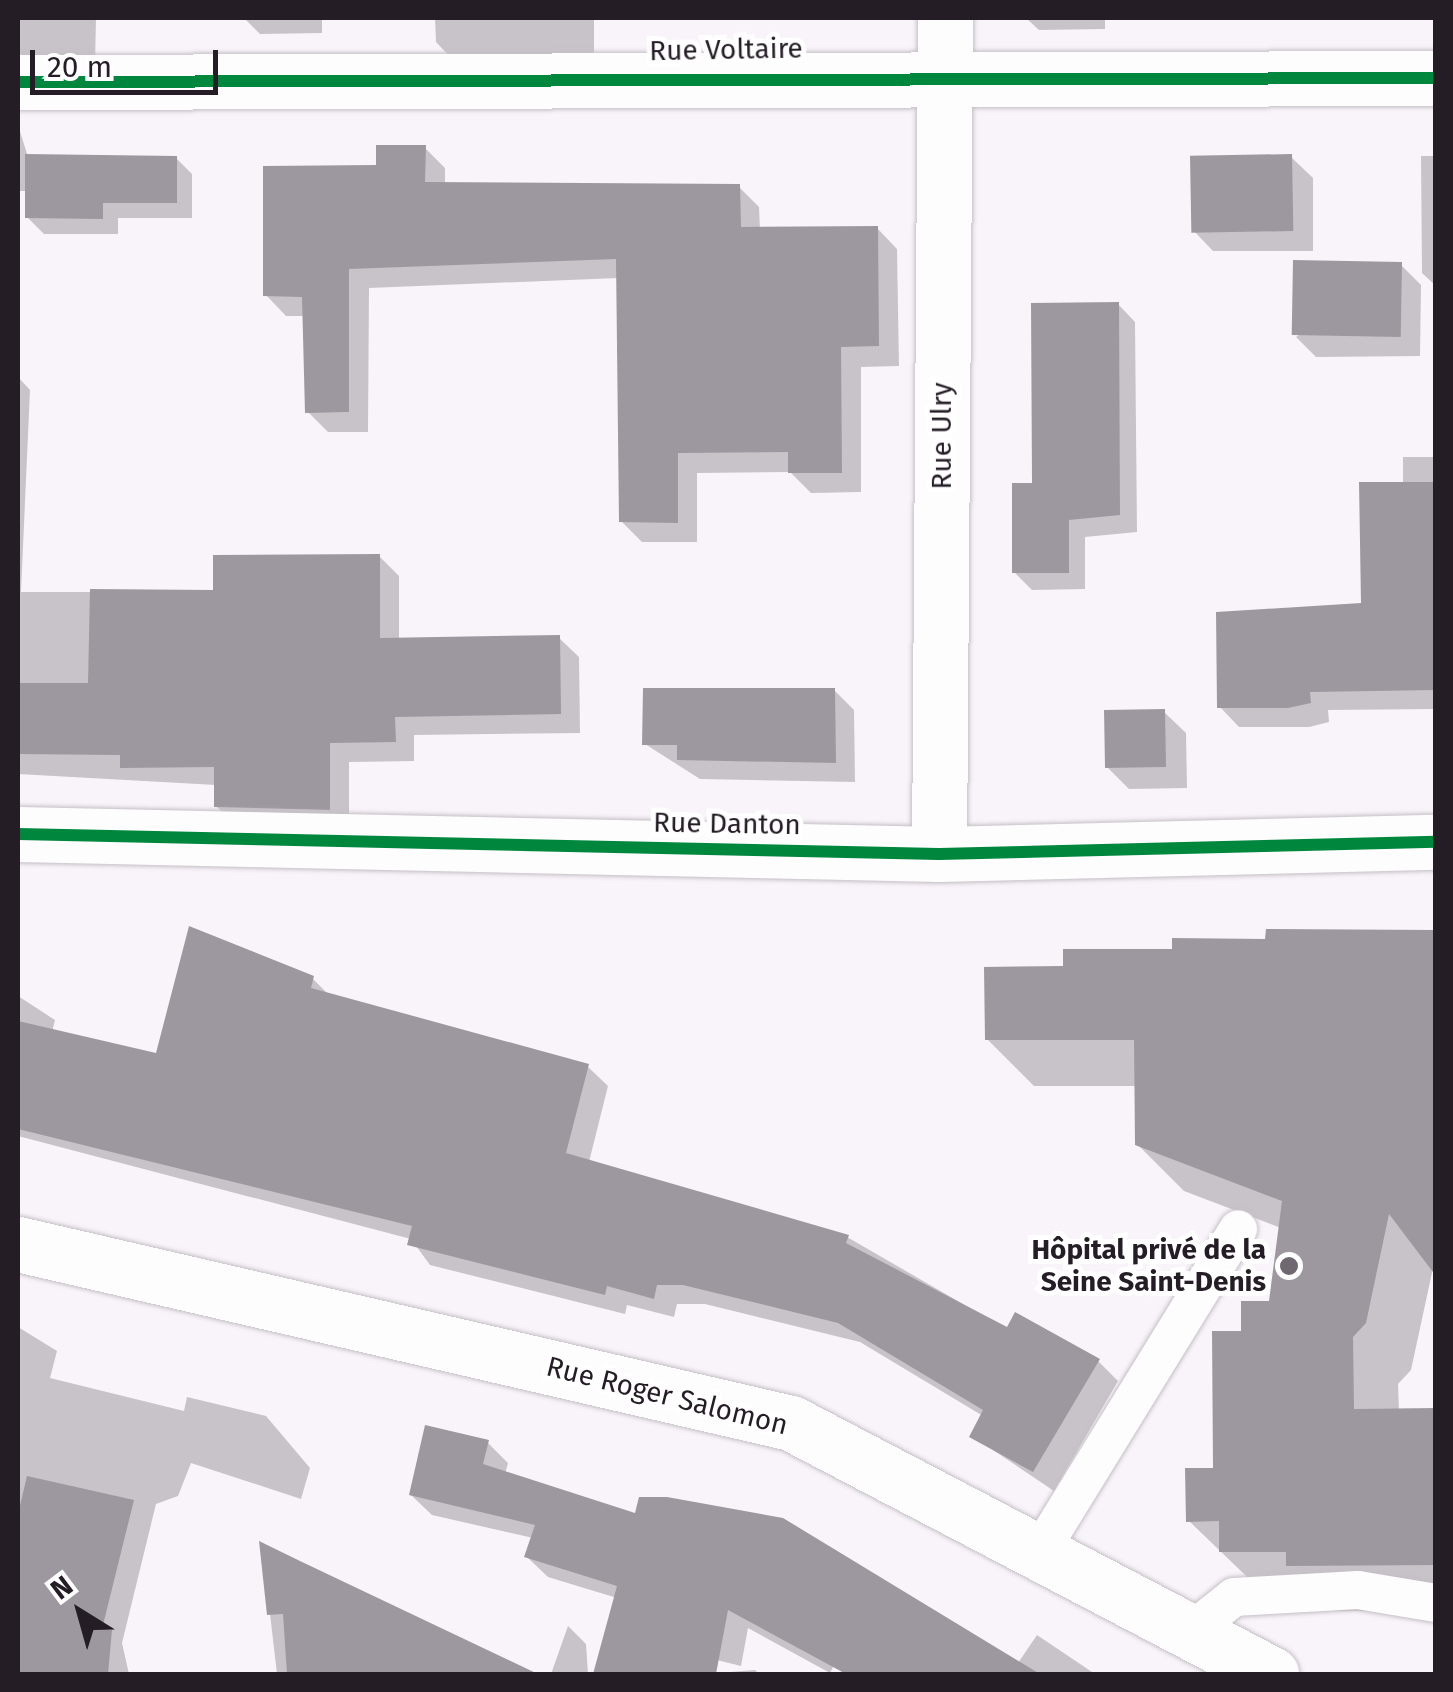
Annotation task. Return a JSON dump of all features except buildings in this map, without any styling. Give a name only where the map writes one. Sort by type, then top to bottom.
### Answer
[{"type":"street","name":"Rue Ulry","points":[[939,854],[945,18]]},
{"type":"street","name":"Rue Voltaire","points":[[18,82],[944,72],[1436,78]]},
{"type":"street","name":"Rue Danton","points":[[18,834],[939,854],[1436,842]]},
{"type":"street","name":"Rue Roger Salomon","points":[[18,1244],[791,1424],[1271,1674]]},
{"type":"lane","points":[[1038,1553],[1238,1229]]},
{"type":"lane","points":[[1190,1632],[1234,1597],[1358,1590],[1436,1604]]},
{"type":"cycle path","points":[[18,82],[1436,78]]},
{"type":"cycle path","points":[[18,834],[939,854],[1436,842]]},
{"type":"place","name":"Hôpital privé de la Seine Saint-Denis","points":[[1289,1266]]}]
